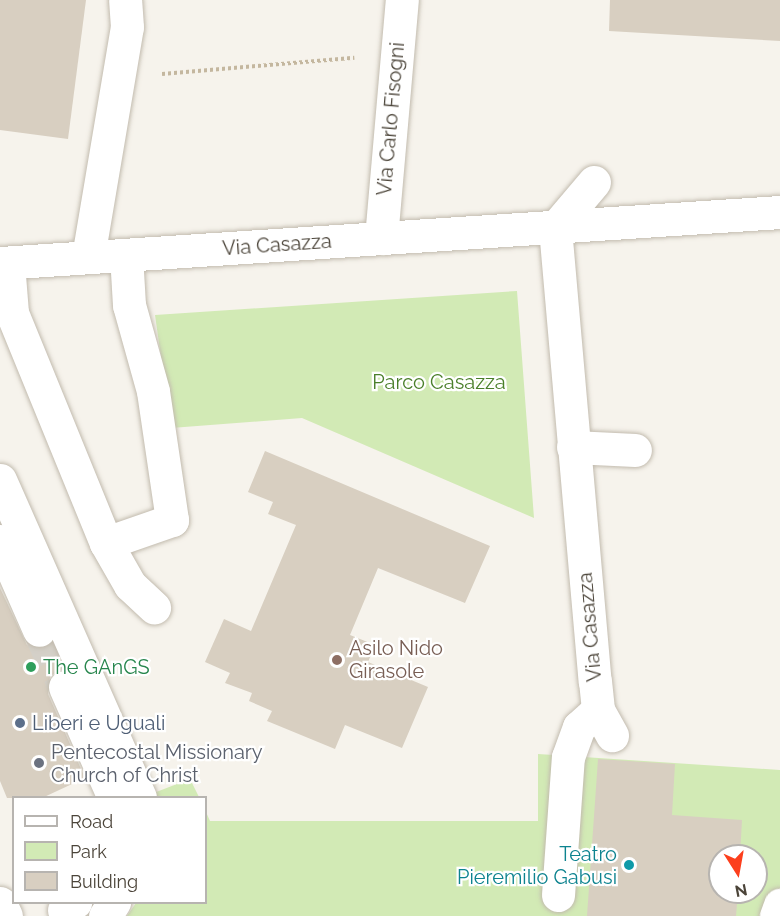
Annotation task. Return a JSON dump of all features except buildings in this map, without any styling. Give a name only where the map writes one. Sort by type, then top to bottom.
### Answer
[{"type":"street","points":[[88,257],[127,27],[125,0]]},
{"type":"street","name":"Via Carlo Fisogni","points":[[381,238],[402,0]]},
{"type":"street","points":[[555,228],[594,182]]},
{"type":"street","name":"Via Casazza","points":[[4,263],[780,212]]},
{"type":"street","name":"Via Casazza","points":[[555,228],[573,447],[605,722],[579,727],[568,756],[558,895]]},
{"type":"street","points":[[106,543],[171,520],[153,391],[129,305],[126,255]]},
{"type":"street","points":[[4,263],[12,314],[106,543],[130,585],[154,607]]},
{"type":"street","points":[[573,447],[635,450]]},
{"type":"street","points":[[0,480],[139,796]]},
{"type":"street","points":[[0,541],[39,630]]},
{"type":"street","points":[[65,687],[113,796]]},
{"type":"street","points":[[0,903],[6,916]]},
{"type":"street","points":[[776,916],[780,905]]},
{"type":"path","points":[[118,77],[397,55]]},
{"type":"green space","name":"Parco Casazza","points":[[517,291],[534,518],[302,418],[171,428],[155,315]]},
{"type":"green space","points":[[538,754],[780,770],[780,916],[127,916],[135,904],[207,904],[207,814],[210,821],[538,821]]},
{"type":"green space","points":[[190,779],[198,796],[152,796],[151,794]]},
{"type":"tunnel","points":[[39,630],[65,687]]},
{"type":"place","name":"Asilo Nido Girasole","points":[[337,660]]},
{"type":"place","name":"The GAnGS","points":[[31,667]]},
{"type":"place","name":"Liberi e Uguali","points":[[20,723]]},
{"type":"place","name":"Pentecostal Missionary Church of Christ","points":[[39,763]]},
{"type":"place","name":"Teatro Pieremilio Gabusi","points":[[629,865]]}]
